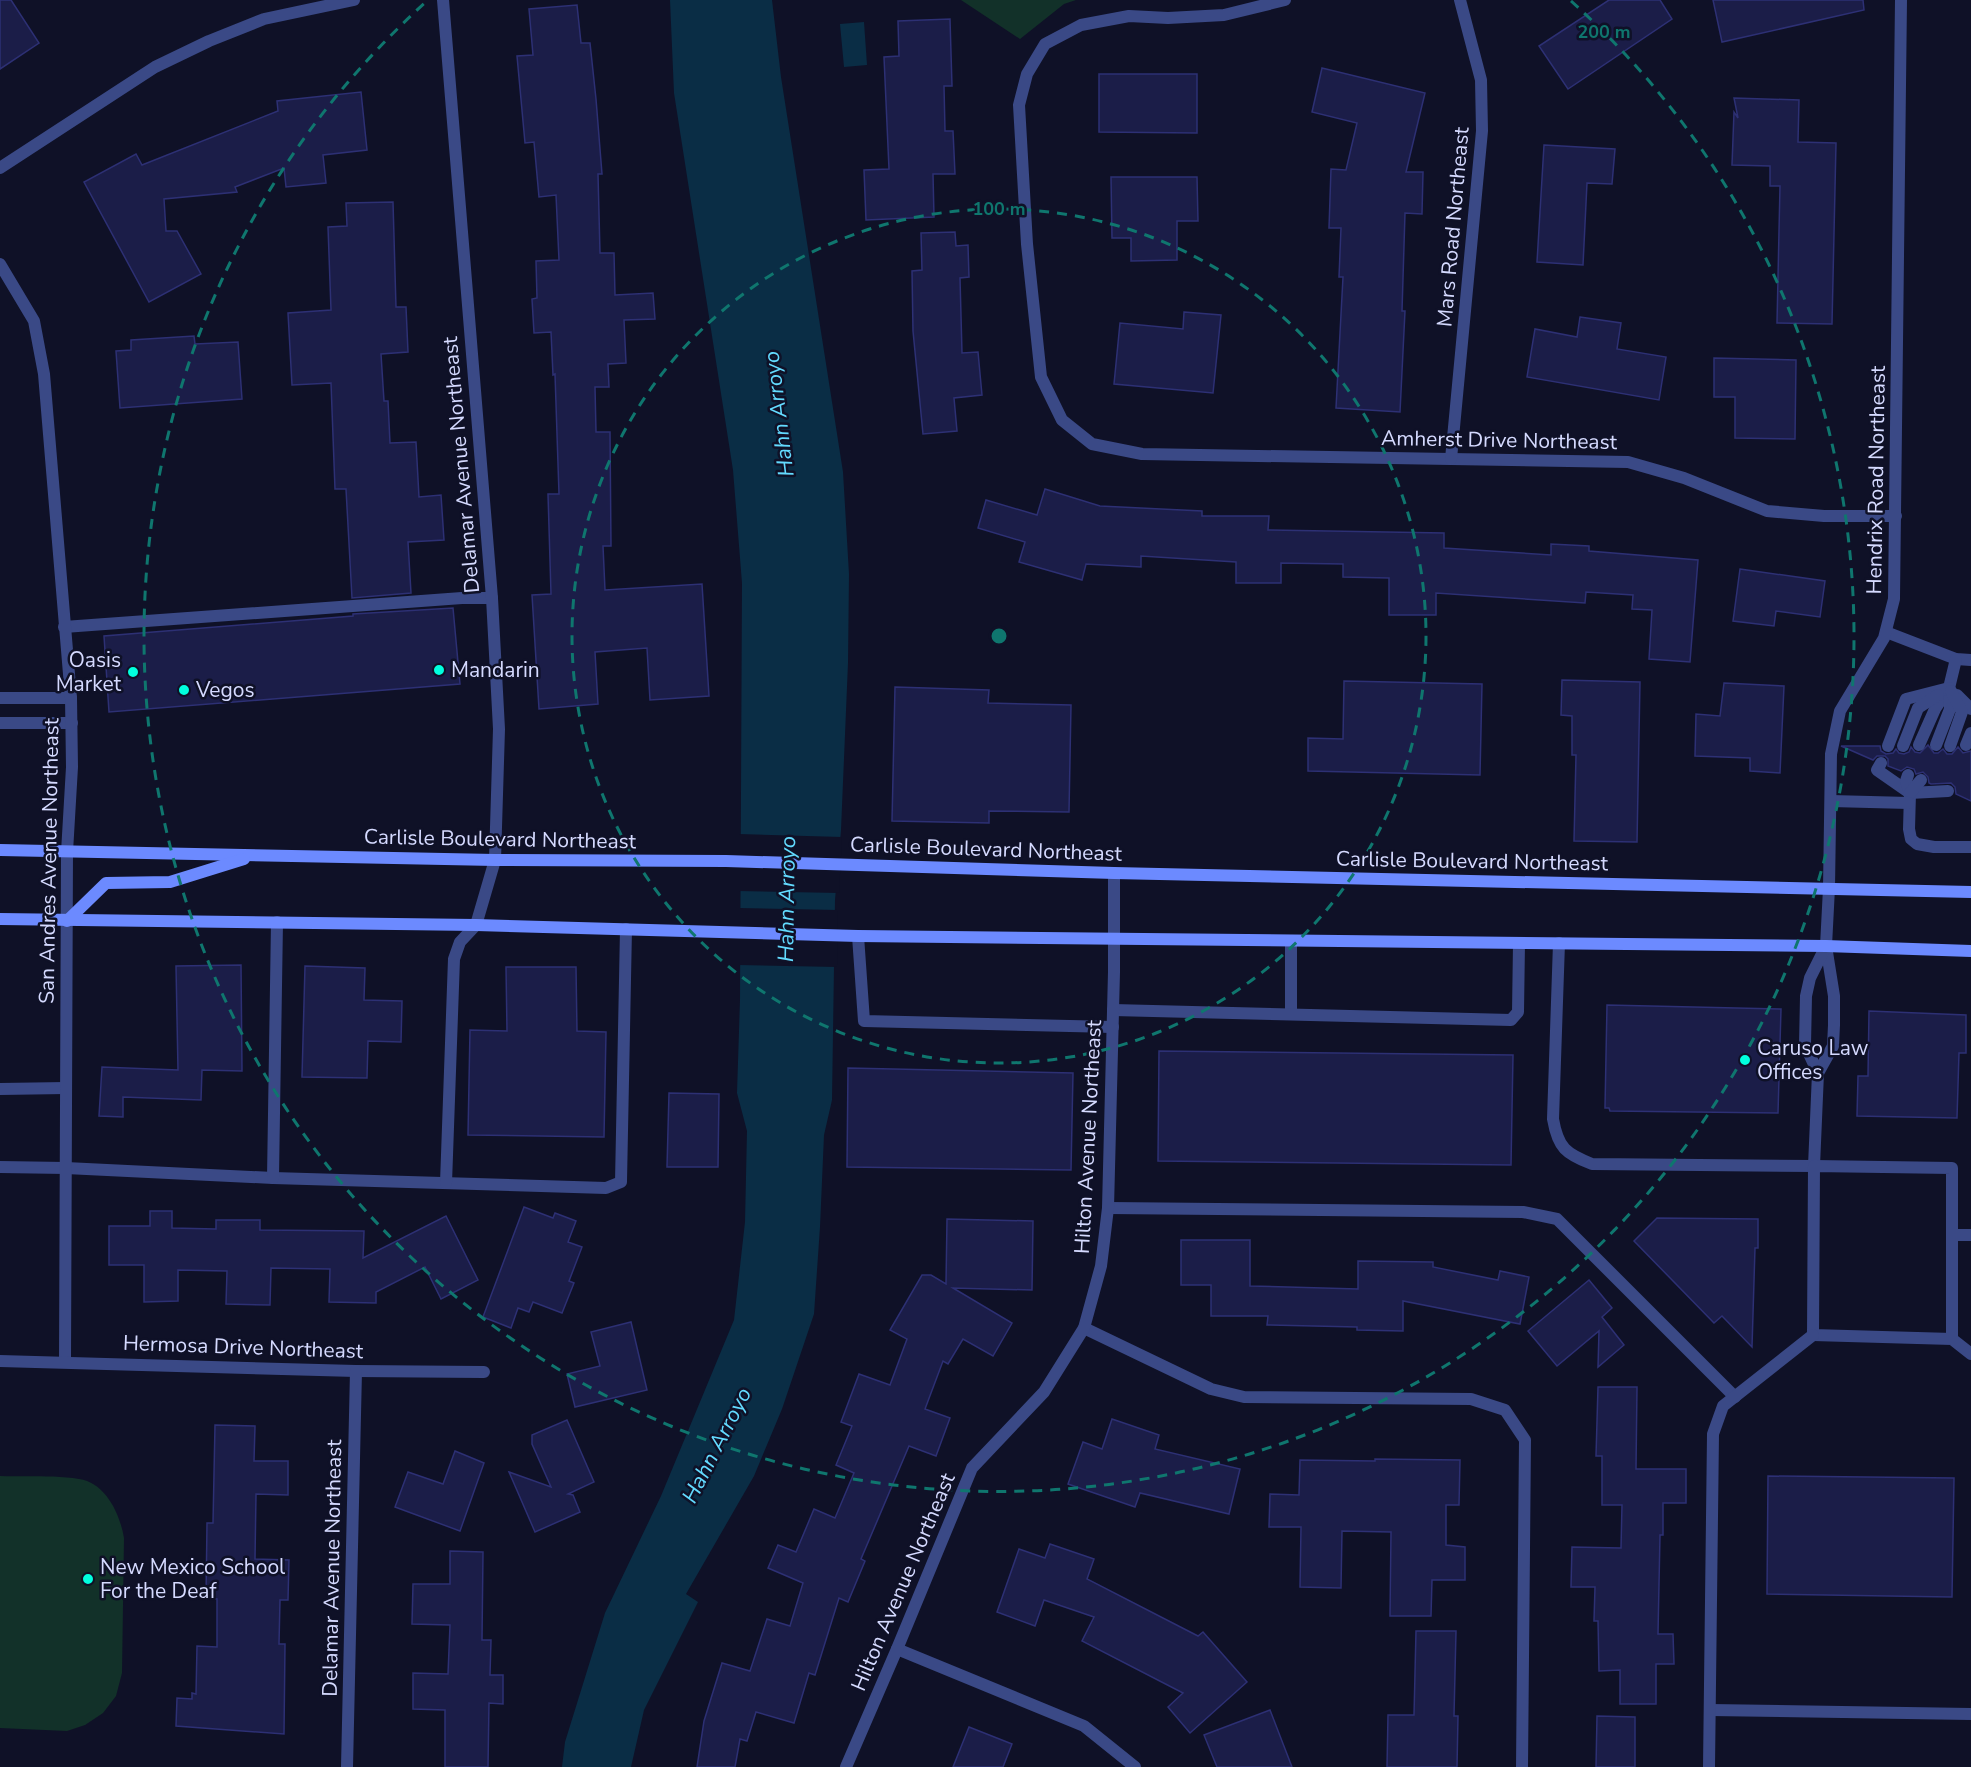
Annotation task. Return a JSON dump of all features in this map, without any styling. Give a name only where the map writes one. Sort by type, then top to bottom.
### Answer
[{"type":"main road","name":"Carlisle Boulevard Northeast","points":[[0,850],[495,860],[735,861],[1114,873],[1971,892]]},
{"type":"main road","points":[[67,921],[106,882],[170,882],[257,856]]},
{"type":"main road","points":[[0,919],[626,928],[842,936],[1826,946],[1971,951]]},
{"type":"street","points":[[0,168],[155,67],[198,46],[264,19],[354,0]]},
{"type":"street","name":"Delamar Avenue Northeast","points":[[443,0],[492,598],[499,729],[495,860],[476,925]]},
{"type":"street","name":"Amherst Drive Northeast","points":[[1285,0],[1224,15],[1168,18],[1129,16],[1081,25],[1046,44],[1027,74],[1019,105],[1027,244],[1041,377],[1062,420],[1092,444],[1142,454],[1628,462],[1684,478],[1767,512],[1824,516],[1896,516]]},
{"type":"street","name":"Mars Road Northeast","points":[[1451,459],[1482,130],[1481,80],[1460,0]]},
{"type":"street","name":"Hendrix Road Northeast","points":[[1826,946],[1831,754],[1840,711],[1886,632],[1894,599],[1901,0]]},
{"type":"street","name":"San Andres Avenue Northeast","points":[[0,264],[34,321],[44,374],[72,723],[67,852],[65,1361]]},
{"type":"street","points":[[64,627],[462,598],[492,598]]},
{"type":"street","points":[[1886,632],[1956,659],[1971,660]]},
{"type":"street","points":[[1936,745],[1950,709],[1949,688],[1956,659]]},
{"type":"street","points":[[1949,688],[1971,709]]},
{"type":"street","points":[[1919,746],[1935,709],[1949,688]]},
{"type":"street","points":[[1888,746],[1906,699],[1949,688]]},
{"type":"street","points":[[1903,746],[1918,708],[1949,688]]},
{"type":"street","points":[[1949,688],[1962,712],[1950,746]]},
{"type":"street","points":[[0,698],[70,698]]},
{"type":"street","points":[[0,723],[72,723]]},
{"type":"street","points":[[1966,745],[1971,733]]},
{"type":"street","points":[[1881,763],[1877,770],[1909,798]]},
{"type":"street","points":[[1894,769],[1891,775],[1909,798]]},
{"type":"street","points":[[1908,774],[1906,781],[1911,839],[1917,844],[1934,847],[1971,847]]},
{"type":"street","points":[[1909,798],[1921,780]]},
{"type":"street","points":[[1909,798],[1934,785]]},
{"type":"street","points":[[1831,801],[1909,798],[1948,791]]},
{"type":"street","name":"Hilton Avenue Northeast","points":[[846,1767],[972,1468],[1044,1392],[1084,1328],[1101,1266],[1108,1208],[1115,938],[1114,873]]},
{"type":"street","points":[[273,1178],[277,922]]},
{"type":"street","points":[[446,1183],[454,959],[460,942],[476,925]]},
{"type":"street","points":[[0,1167],[606,1188],[621,1182],[626,928]]},
{"type":"street","points":[[858,936],[864,1021],[1113,1027]]},
{"type":"street","points":[[1291,940],[1291,1014]]},
{"type":"street","points":[[1113,1010],[1511,1020],[1518,1012],[1519,943]]},
{"type":"street","points":[[1559,943],[1553,1119],[1556,1138],[1570,1156],[1592,1164],[1952,1168],[1952,1339]]},
{"type":"street","points":[[1818,1073],[1805,1045],[1806,996],[1810,978],[1826,946]]},
{"type":"street","points":[[1813,1335],[1814,1166],[1818,1073],[1833,1046],[1834,996],[1826,946]]},
{"type":"street","points":[[0,1089],[66,1088]]},
{"type":"street","points":[[1108,1208],[1523,1212],[1557,1219],[1735,1397]]},
{"type":"street","points":[[1952,1235],[1971,1236]]},
{"type":"street","points":[[1084,1328],[1211,1389],[1244,1397],[1471,1399],[1505,1410],[1525,1440],[1522,1767]]},
{"type":"street","points":[[1709,1767],[1713,1434],[1723,1406],[1813,1335],[1952,1339],[1971,1354]]},
{"type":"street","name":"Hermosa Drive Northeast","points":[[0,1361],[65,1361],[356,1371],[484,1372]]},
{"type":"street","name":"Delamar Avenue Northeast","points":[[347,1767],[356,1371]]},
{"type":"street","points":[[897,1649],[1084,1726],[1135,1767]]},
{"type":"street","points":[[1710,1710],[1971,1714]]},
{"type":"green space","points":[[961,0],[1076,0],[1064,4],[1020,39]]},
{"type":"green space","points":[[0,1476],[60,1477],[89,1482],[104,1493],[110,1501],[122,1529],[124,1538],[122,1673],[116,1696],[103,1713],[85,1725],[67,1731],[0,1728]]},
{"type":"water","name":"Hahn Arroyo","points":[[670,0],[772,0],[781,77],[843,472],[849,574],[848,663],[841,830],[835,900],[832,1100],[824,1135],[814,1314],[782,1409],[754,1476],[686,1594],[698,1602],[644,1710],[631,1767],[562,1767],[565,1742],[605,1613],[661,1496],[734,1320],[745,1222],[747,1131],[737,1093],[740,1000],[742,583],[733,470],[674,93]]},
{"type":"water","points":[[864,22],[867,65],[844,67],[840,24]]},
{"type":"pier","points":[[738,834],[842,837],[839,893],[738,891]]},
{"type":"pier","points":[[738,908],[838,910],[837,967],[738,965]]},
{"type":"building","points":[[0,0],[11,0],[39,43],[0,69]]},
{"type":"building","points":[[1609,0],[1660,0],[1672,19],[1568,89],[1539,46]]},
{"type":"building","points":[[1713,0],[1863,0],[1864,10],[1722,42]]},
{"type":"building","points":[[577,5],[581,43],[590,43],[596,99],[602,174],[598,174],[600,253],[614,253],[615,295],[653,293],[655,319],[624,320],[626,363],[608,364],[609,387],[595,387],[596,432],[610,432],[611,546],[603,546],[605,590],[702,584],[709,696],[650,700],[647,648],[595,652],[598,704],[539,709],[532,595],[551,594],[548,494],[559,494],[555,374],[553,375],[551,332],[534,333],[532,299],[537,298],[536,261],[559,260],[556,195],[539,197],[534,142],[525,143],[517,56],[533,55],[529,9]]},
{"type":"building","points":[[950,19],[952,86],[944,86],[945,131],[953,131],[955,174],[933,174],[934,217],[866,220],[864,170],[889,169],[884,57],[899,56],[898,21]]},
{"type":"building","points":[[1322,68],[1425,93],[1406,172],[1423,172],[1422,214],[1405,213],[1402,311],[1405,311],[1400,412],[1336,408],[1343,277],[1339,277],[1341,228],[1329,228],[1331,169],[1346,170],[1357,123],[1312,112]]},
{"type":"building","points":[[1099,74],[1197,74],[1197,133],[1099,132]]},
{"type":"building","points":[[361,92],[367,150],[323,155],[326,183],[286,187],[284,168],[235,187],[237,192],[164,199],[166,231],[177,231],[201,274],[149,302],[84,182],[136,154],[142,165],[278,111],[277,101]]},
{"type":"building","points":[[1734,98],[1799,100],[1798,142],[1836,143],[1832,324],[1777,323],[1780,186],[1770,186],[1770,166],[1732,165],[1734,112],[1738,118]]},
{"type":"building","points":[[1544,145],[1615,149],[1612,184],[1587,183],[1583,265],[1537,262]]},
{"type":"building","points":[[1111,177],[1197,177],[1198,221],[1177,221],[1177,260],[1131,261],[1131,238],[1112,238]]},
{"type":"building","points":[[393,202],[396,307],[406,307],[408,352],[381,354],[384,401],[388,401],[390,443],[416,442],[419,497],[441,495],[444,540],[408,542],[411,593],[352,598],[346,489],[335,489],[331,383],[292,385],[288,313],[331,310],[328,227],[347,226],[346,203]]},
{"type":"building","points":[[955,232],[956,246],[968,245],[969,277],[960,278],[962,353],[978,352],[982,395],[954,398],[957,431],[923,434],[913,331],[912,271],[922,270],[921,233]]},
{"type":"building","points":[[1184,312],[1221,315],[1213,393],[1114,384],[1120,323],[1183,329]]},
{"type":"building","points":[[1580,317],[1621,323],[1617,349],[1666,357],[1659,400],[1527,377],[1535,329],[1577,337]]},
{"type":"building","points":[[194,336],[195,344],[238,342],[242,399],[120,408],[116,351],[131,350],[131,340]]},
{"type":"building","points":[[1714,358],[1796,360],[1795,439],[1735,438],[1735,397],[1714,397]]},
{"type":"building","points":[[1045,489],[1100,506],[1202,511],[1202,516],[1269,516],[1268,530],[1444,533],[1444,548],[1551,555],[1551,544],[1589,546],[1589,551],[1698,560],[1690,662],[1649,659],[1652,610],[1632,609],[1633,595],[1586,592],[1585,603],[1436,593],[1436,615],[1389,615],[1389,578],[1343,577],[1343,564],[1281,563],[1281,583],[1236,583],[1236,562],[1141,556],[1141,567],[1086,564],[1082,580],[1019,562],[1025,542],[978,528],[986,500],[1037,515]]},
{"type":"building","points":[[1740,569],[1825,581],[1820,617],[1776,611],[1774,626],[1733,621]]},
{"type":"building","points":[[453,608],[460,684],[109,712],[104,636],[353,616],[353,614]]},
{"type":"building","points":[[1562,680],[1640,682],[1637,842],[1574,841],[1576,755],[1572,755],[1572,716],[1561,715]]},
{"type":"building","points":[[1344,681],[1482,684],[1480,775],[1308,771],[1308,738],[1343,739]]},
{"type":"building","points":[[1724,683],[1784,686],[1780,773],[1750,771],[1750,758],[1695,756],[1696,714],[1720,716]]},
{"type":"building","points":[[895,687],[989,690],[988,703],[1071,705],[1069,812],[989,811],[989,823],[892,821]]},
{"type":"building","points":[[1928,745],[1934,753],[1943,749],[1947,754],[1952,754],[1958,747],[1963,753],[1971,751],[1971,801],[1956,794],[1955,787],[1951,783],[1931,784],[1923,772],[1916,774],[1914,769],[1907,767],[1901,771],[1888,766],[1888,759],[1885,756],[1877,756],[1873,760],[1841,746],[1880,746],[1881,751],[1886,754],[1893,753],[1896,749],[1899,753],[1904,754],[1909,752],[1911,747],[1915,752],[1920,753]]},
{"type":"building","points":[[241,965],[242,1071],[202,1070],[201,1100],[123,1097],[123,1117],[99,1116],[102,1067],[178,1070],[176,966]]},
{"type":"building","points":[[305,966],[365,968],[364,1000],[402,1001],[401,1042],[368,1041],[367,1078],[302,1077]]},
{"type":"building","points":[[506,967],[576,967],[577,1031],[606,1032],[604,1137],[468,1135],[470,1030],[507,1031]]},
{"type":"building","points":[[1607,1005],[1781,1009],[1778,1113],[1610,1111],[1609,1108],[1605,1108]]},
{"type":"building","points":[[1869,1011],[1966,1015],[1966,1053],[1959,1053],[1957,1118],[1857,1116],[1858,1076],[1868,1076]]},
{"type":"building","points":[[1159,1051],[1513,1055],[1511,1165],[1158,1161]]},
{"type":"building","points":[[848,1068],[1073,1073],[1071,1170],[847,1167]]},
{"type":"building","points":[[669,1093],[719,1094],[718,1167],[667,1167]]},
{"type":"building","points":[[524,1207],[553,1218],[555,1213],[576,1221],[568,1242],[582,1247],[569,1281],[574,1283],[562,1313],[533,1302],[529,1312],[518,1308],[511,1328],[483,1317]]},
{"type":"building","points":[[150,1211],[172,1211],[172,1228],[216,1229],[216,1220],[260,1220],[260,1230],[364,1231],[363,1258],[446,1216],[478,1280],[441,1299],[425,1267],[376,1292],[376,1303],[329,1302],[330,1269],[271,1268],[270,1305],[226,1304],[227,1271],[178,1270],[178,1301],[144,1302],[144,1265],[109,1265],[109,1226],[150,1226]]},
{"type":"building","points":[[1657,1218],[1758,1219],[1752,1347],[1722,1316],[1714,1323],[1634,1241]]},
{"type":"building","points":[[947,1219],[1033,1221],[1032,1290],[953,1288],[1012,1323],[993,1356],[963,1339],[948,1364],[943,1361],[925,1409],[950,1418],[936,1456],[909,1446],[861,1559],[865,1561],[848,1602],[839,1598],[815,1675],[809,1673],[794,1723],[756,1712],[747,1741],[740,1739],[735,1767],[697,1767],[704,1721],[722,1663],[750,1671],[767,1619],[790,1626],[803,1583],[768,1568],[778,1545],[796,1552],[814,1509],[835,1518],[854,1473],[836,1465],[852,1426],[841,1422],[859,1374],[890,1385],[907,1339],[890,1330],[922,1275],[931,1275],[946,1284]]},
{"type":"building","points":[[1181,1240],[1250,1240],[1250,1286],[1358,1289],[1358,1261],[1433,1262],[1433,1267],[1498,1280],[1500,1271],[1529,1277],[1520,1324],[1403,1301],[1403,1331],[1357,1330],[1357,1327],[1267,1325],[1268,1316],[1211,1316],[1211,1285],[1181,1285]]},
{"type":"building","points":[[1589,1280],[1612,1308],[1602,1317],[1624,1345],[1598,1367],[1599,1331],[1557,1366],[1528,1331]]},
{"type":"building","points":[[631,1322],[647,1390],[575,1407],[567,1374],[600,1366],[591,1332]]},
{"type":"building","points":[[1598,1387],[1637,1387],[1636,1469],[1686,1469],[1686,1503],[1663,1503],[1658,1634],[1673,1634],[1674,1664],[1656,1664],[1656,1704],[1620,1704],[1620,1670],[1599,1671],[1598,1621],[1594,1621],[1595,1587],[1571,1587],[1572,1547],[1621,1548],[1622,1505],[1602,1505],[1602,1456],[1596,1456]]},
{"type":"building","points":[[1112,1419],[1159,1435],[1155,1449],[1240,1469],[1229,1514],[1140,1493],[1135,1507],[1068,1484],[1083,1442],[1102,1449]]},
{"type":"building","points":[[567,1420],[594,1482],[568,1494],[573,1495],[580,1512],[535,1532],[509,1472],[551,1487],[532,1444],[532,1435]]},
{"type":"building","points":[[215,1425],[255,1426],[254,1461],[288,1461],[288,1495],[256,1494],[255,1559],[289,1560],[288,1600],[280,1600],[279,1644],[285,1644],[284,1734],[176,1726],[177,1698],[192,1699],[192,1693],[196,1694],[197,1646],[217,1647],[217,1599],[206,1598],[207,1523],[213,1523]]},
{"type":"building","points":[[455,1451],[484,1463],[460,1531],[395,1507],[408,1472],[443,1484]]},
{"type":"building","points":[[1375,1459],[1460,1460],[1459,1505],[1446,1505],[1446,1545],[1465,1547],[1465,1580],[1432,1580],[1431,1616],[1390,1616],[1391,1532],[1342,1531],[1341,1588],[1300,1587],[1301,1527],[1269,1527],[1270,1494],[1299,1495],[1300,1460],[1375,1461]]},
{"type":"building","points":[[1768,1476],[1954,1478],[1952,1597],[1767,1594]]},
{"type":"building","points":[[1050,1544],[1094,1559],[1087,1579],[1198,1636],[1203,1632],[1247,1682],[1190,1733],[1168,1707],[1183,1693],[1082,1641],[1094,1617],[1044,1600],[1035,1626],[997,1612],[1019,1549],[1045,1558]]},
{"type":"building","points":[[450,1551],[483,1552],[482,1640],[491,1640],[490,1675],[503,1675],[503,1704],[489,1703],[488,1767],[445,1767],[445,1710],[413,1709],[413,1673],[448,1674],[450,1625],[412,1624],[413,1584],[450,1584]]},
{"type":"building","points":[[1416,1631],[1456,1631],[1454,1716],[1458,1716],[1457,1767],[1387,1767],[1388,1715],[1414,1715]]},
{"type":"building","points":[[1270,1710],[1292,1767],[1217,1767],[1204,1735]]},
{"type":"building","points":[[1597,1716],[1635,1717],[1635,1767],[1596,1767]]},
{"type":"building","points":[[969,1727],[1012,1744],[1003,1767],[953,1767]]},
{"type":"place","name":"Mandarin","points":[[439,670]]},
{"type":"place","name":"Oasis Market","points":[[133,672]]},
{"type":"place","name":"Vegos","points":[[184,690]]},
{"type":"place","name":"Caruso Law Offices","points":[[1745,1060]]},
{"type":"place","name":"New Mexico School For the Deaf","points":[[88,1579]]}]
